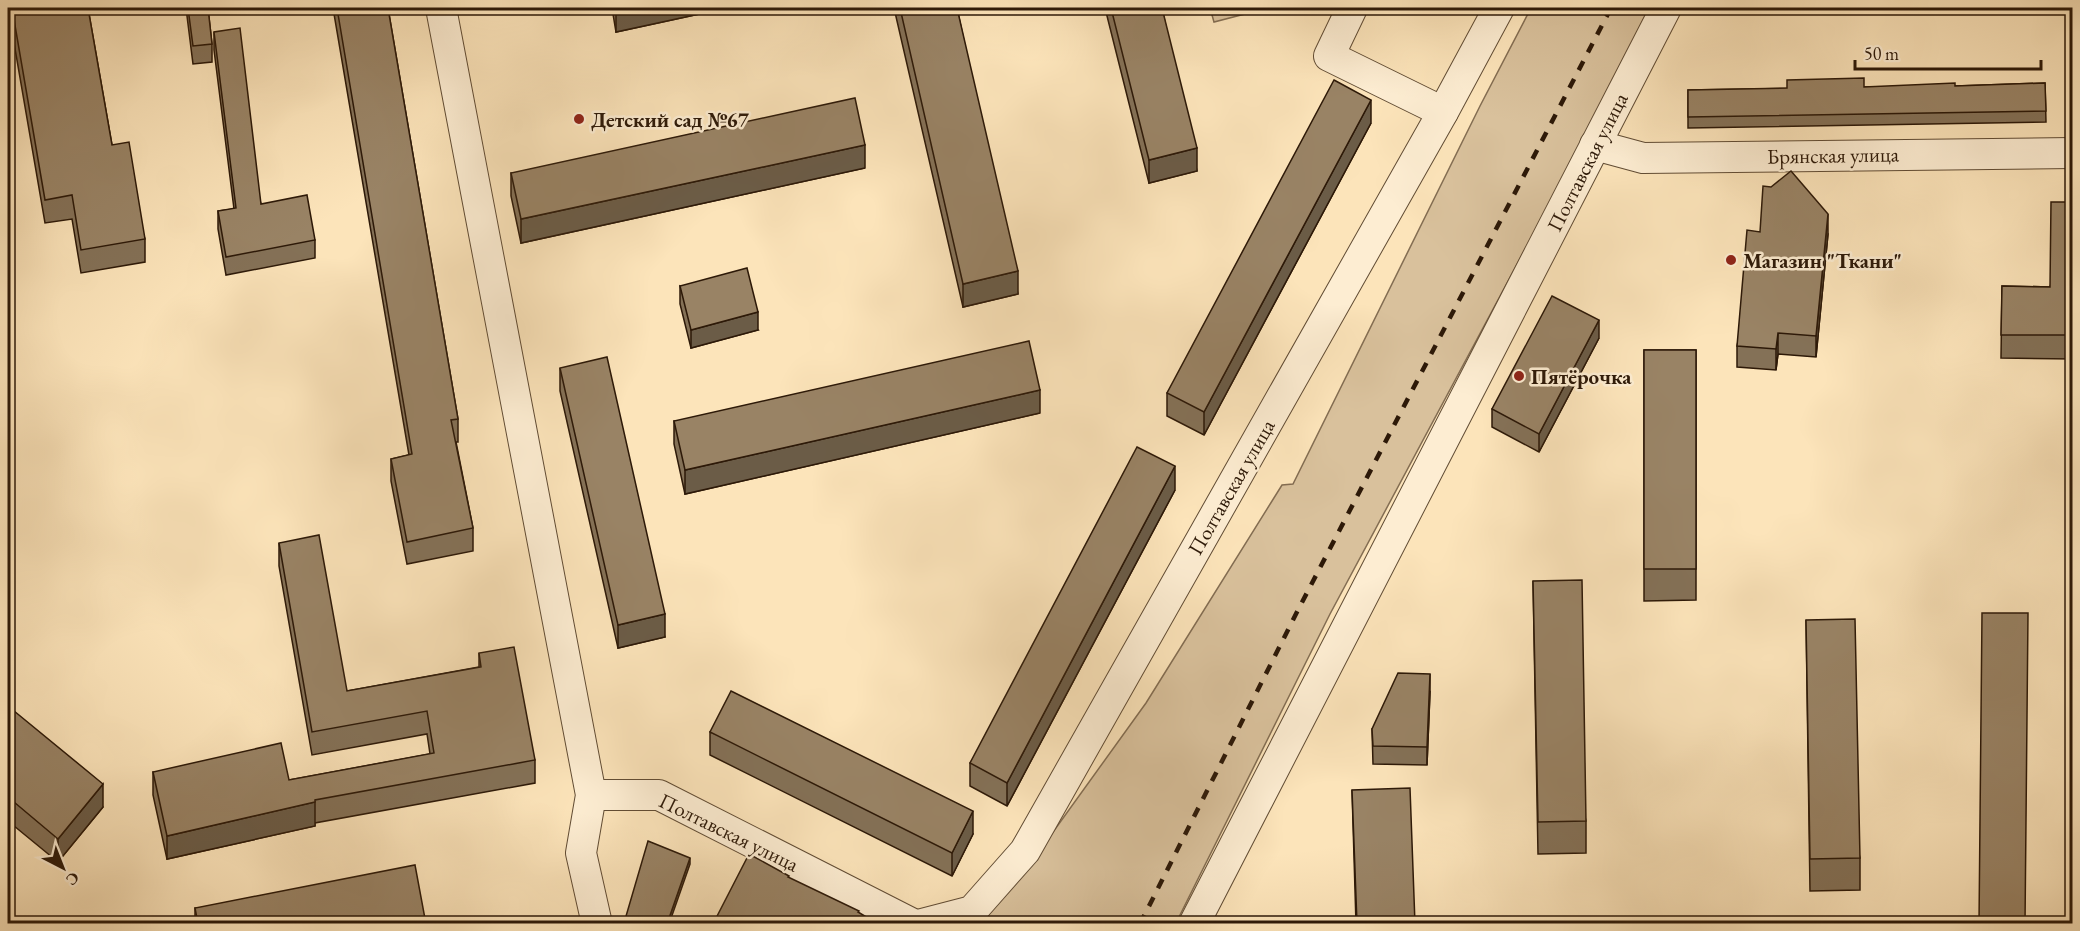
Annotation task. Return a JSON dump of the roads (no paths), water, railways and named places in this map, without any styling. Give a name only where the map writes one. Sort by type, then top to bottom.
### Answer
[{"type":"street","points":[[441,8],[591,795],[581,853],[597,924]]},
{"type":"street","points":[[1352,8],[1329,56],[1443,112]]},
{"type":"street","name":"Полтавская улица","points":[[922,924],[972,910],[1025,851],[1443,112],[1499,8]]},
{"type":"street","name":"Полтавская улица","points":[[1194,924],[1666,8]]},
{"type":"street","name":"Брянская улица","points":[[1595,145],[1643,158],[2073,153]]},
{"type":"street","name":"Полтавская улица","points":[[591,795],[659,795],[913,924]]},
{"type":"railway","points":[[1140,924],[1298,610],[1611,8]]},
{"type":"place","name":"Детский сад №67","points":[[579,119]]},
{"type":"place","name":"Магазин \"Ткани\"","points":[[1731,260]]},
{"type":"place","name":"Пятёрочка","points":[[1519,376]]}]
